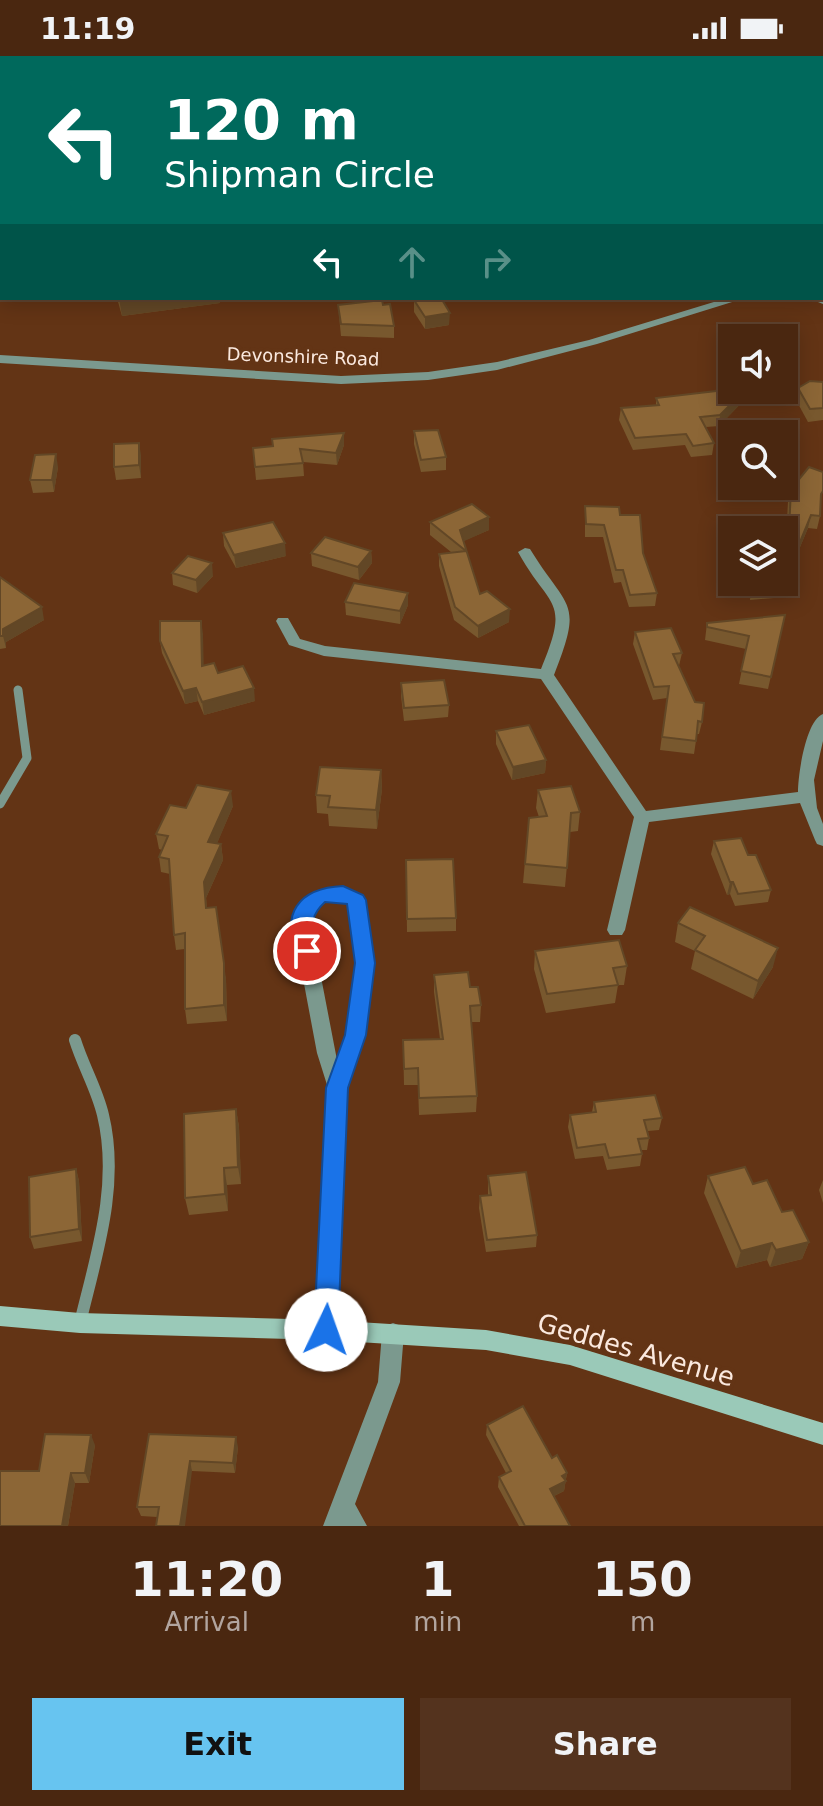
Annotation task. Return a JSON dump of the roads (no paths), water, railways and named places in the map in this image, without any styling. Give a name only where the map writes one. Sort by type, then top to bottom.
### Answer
[{"type":"main road","name":"Geddes Avenue","points":[[0,1316],[80,1323],[326,1330],[486,1340],[570,1355],[823,1434]]},
{"type":"street","name":"Devonshire Road","points":[[0,359],[341,380],[428,376],[497,366],[593,342],[732,300]]},
{"type":"street","points":[[525,552],[536,573],[560,600],[562,632],[546,675]]},
{"type":"street","points":[[283,621],[294,642],[324,651],[546,675],[642,817],[616,930]]},
{"type":"street","points":[[823,719],[805,769],[805,797],[812,821],[823,840]]},
{"type":"street","points":[[642,817],[805,797]]},
{"type":"street","points":[[326,1330],[337,1088],[355,1035],[365,963],[356,900],[343,893],[320,895],[306,908],[302,925],[326,1053],[337,1088]]},
{"type":"street","points":[[344,1519],[389,1382],[393,1333]]},
{"type":"lane","points":[[0,804],[27,758],[18,690]]},
{"type":"lane","points":[[75,1040],[105,1118],[110,1155],[110,1189],[80,1323]]}]
